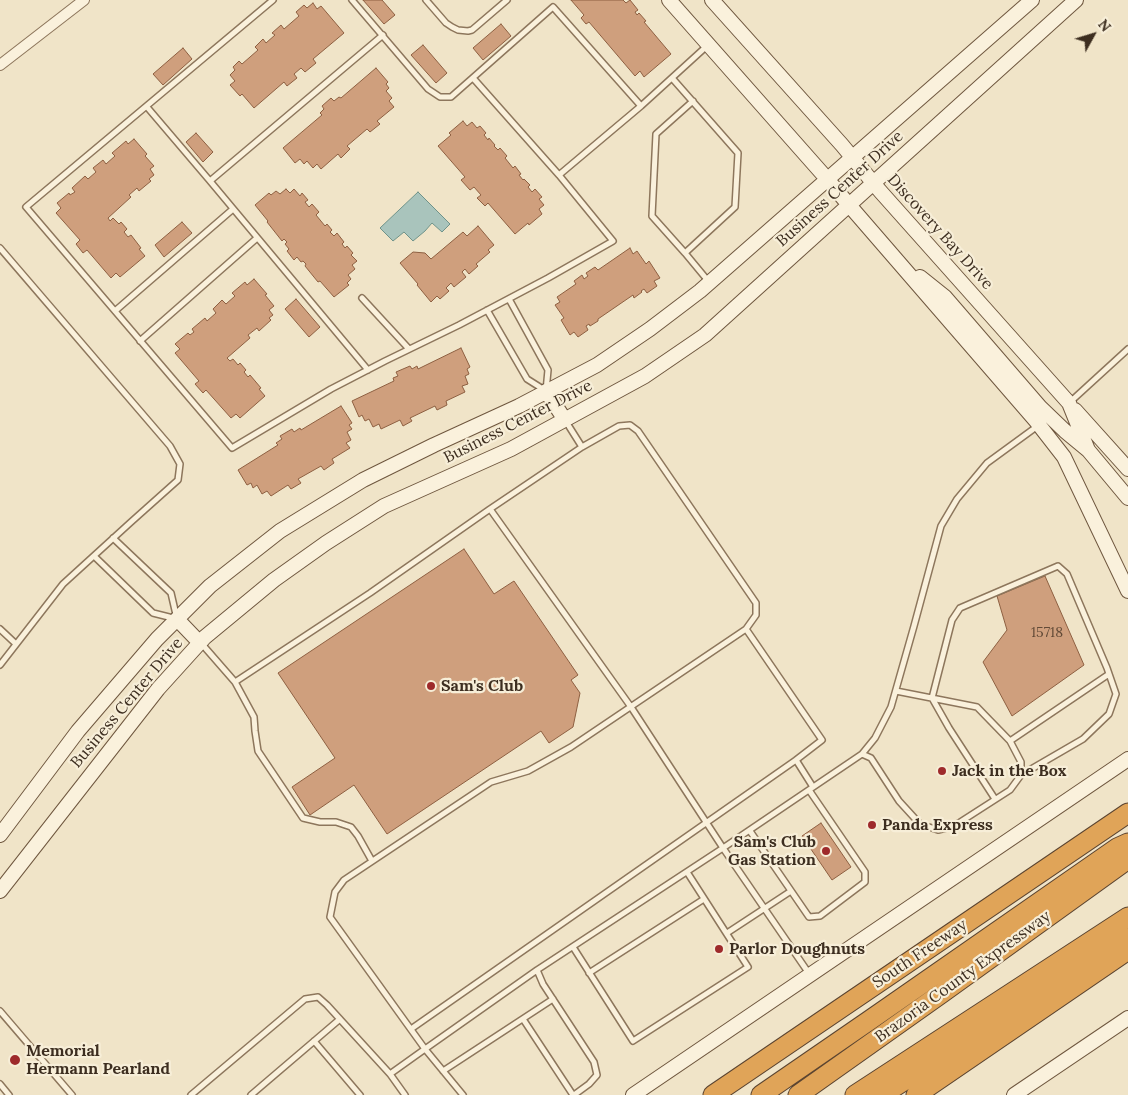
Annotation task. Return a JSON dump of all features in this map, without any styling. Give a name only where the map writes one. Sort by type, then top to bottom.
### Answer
[{"type":"highway","name":"South Freeway","points":[[713,1095],[1128,814]]},
{"type":"highway","points":[[761,1095],[1117,848],[1128,843]]},
{"type":"highway","name":"Brazoria County Expressway","points":[[798,1095],[1128,859]]},
{"type":"highway","points":[[854,1095],[1128,917]]},
{"type":"highway","points":[[882,1095],[1035,996],[1128,932]]},
{"type":"highway","points":[[916,1095],[1128,950]]},
{"type":"street","points":[[0,65],[84,0]]},
{"type":"street","points":[[669,0],[828,180],[1039,425],[1064,458],[1128,591]]},
{"type":"street","name":"Discovery Bay Drive","points":[[712,0],[1069,403],[1088,450]]},
{"type":"street","name":"Business Center Drive","points":[[0,835],[78,731],[157,639],[210,586],[280,531],[363,480],[546,392],[597,365],[650,329],[700,292],[1032,0]]},
{"type":"street","name":"Business Center Drive","points":[[0,891],[158,689],[205,637],[274,580],[326,543],[384,506],[511,449],[645,376],[705,335],[1076,0]]},
{"type":"street","points":[[882,244],[944,297],[1040,407],[1088,450],[1128,498]]},
{"type":"street","points":[[546,392],[565,420]]},
{"type":"street","points":[[1069,403],[1128,469]]},
{"type":"street","points":[[177,618],[200,643]]},
{"type":"street","points":[[633,1095],[1128,759]]},
{"type":"street","points":[[1014,1095],[1128,1018]]},
{"type":"lane","points":[[273,0],[26,207],[232,448],[331,389],[487,310],[613,241],[559,175],[473,78]]},
{"type":"lane","points":[[352,0],[428,89],[440,97],[450,97],[553,7],[640,106]]},
{"type":"lane","points":[[426,0],[452,28],[468,32],[507,0]]},
{"type":"lane","points":[[210,181],[383,35]]},
{"type":"lane","points":[[559,175],[709,45]]},
{"type":"lane","points":[[672,78],[738,153],[735,207],[685,253]]},
{"type":"lane","points":[[693,101],[656,134],[652,216],[710,283]]},
{"type":"lane","points":[[147,107],[368,370]]},
{"type":"lane","points":[[115,311],[233,209]]},
{"type":"lane","points":[[140,341],[257,238]]},
{"type":"lane","points":[[0,248],[170,446],[180,464],[178,480],[63,584],[0,665]]},
{"type":"lane","points":[[362,298],[410,349]]},
{"type":"lane","points":[[487,310],[527,379],[546,392],[548,370],[509,298]]},
{"type":"lane","points":[[1069,403],[1128,350]]},
{"type":"lane","points":[[565,420],[582,447]]},
{"type":"lane","points":[[235,682],[370,594],[582,447],[619,426],[630,425],[638,431],[756,603],[756,615],[746,629],[571,747],[528,771],[491,782],[344,880],[334,892],[330,917],[410,1029],[463,1095]]},
{"type":"lane","points":[[390,1074],[537,970],[750,831],[862,754],[875,738],[891,707],[941,526],[958,499],[987,463],[1039,425]]},
{"type":"lane","points":[[490,510],[631,707],[706,823],[810,975]]},
{"type":"lane","points":[[94,556],[153,613],[177,618],[172,593],[113,538]]},
{"type":"lane","points":[[862,754],[871,758],[899,801],[920,824],[938,830],[954,826],[1010,790],[1020,775],[1083,739],[1108,714],[1116,694],[1067,574],[1058,566],[960,608],[952,620],[932,698],[995,799]]},
{"type":"lane","points":[[0,629],[16,644]]},
{"type":"lane","points":[[410,1029],[822,740],[746,629]]},
{"type":"lane","points":[[200,643],[235,682],[254,717],[258,752],[303,818],[351,826],[372,861]]},
{"type":"lane","points":[[1010,741],[1109,674]]},
{"type":"lane","points":[[896,691],[977,706],[1010,741],[1021,762],[1020,775]]},
{"type":"lane","points":[[750,831],[808,917],[820,916],[865,882],[865,872],[811,788],[796,760]]},
{"type":"lane","points":[[573,947],[634,1041],[748,967],[687,872]]},
{"type":"lane","points":[[726,933],[790,891]]},
{"type":"lane","points":[[589,973],[704,899]]},
{"type":"lane","points":[[523,1019],[573,1095],[589,1084],[597,1075],[594,1062],[543,984],[537,970]]},
{"type":"lane","points":[[191,1095],[305,998],[318,998],[327,1005],[390,1074],[405,1095]]},
{"type":"lane","points":[[444,1071],[553,999]]},
{"type":"lane","points":[[0,1011],[72,1095]]},
{"type":"lane","points":[[251,1095],[340,1019]]},
{"type":"lane","points":[[314,1041],[360,1095]]},
{"type":"lane","points":[[0,1084],[9,1095]]},
{"type":"water","points":[[418,192],[450,224],[442,232],[432,223],[413,241],[404,232],[393,241],[380,228]]},
{"type":"building","points":[[363,0],[382,0],[395,15],[384,24]]},
{"type":"building","points":[[571,0],[623,0],[626,3],[630,0],[638,10],[635,12],[637,15],[639,13],[646,21],[644,22],[671,54],[644,77],[640,71],[635,76],[589,22],[586,24],[581,18],[584,15]]},
{"type":"building","points":[[313,3],[317,9],[321,6],[344,33],[313,59],[316,63],[305,72],[301,68],[294,74],[297,78],[287,86],[284,82],[254,108],[242,94],[240,96],[230,85],[235,81],[230,75],[235,70],[233,67],[239,61],[242,64],[258,50],[255,47],[263,39],[266,43],[275,35],[272,33],[281,25],[284,29],[299,16],[296,12],[304,5],[307,8]]},
{"type":"building","points":[[501,24],[511,36],[483,60],[473,48]]},
{"type":"building","points":[[423,45],[447,73],[436,83],[411,55]]},
{"type":"building","points":[[183,48],[192,59],[163,85],[153,74]]},
{"type":"building","points":[[376,68],[388,82],[386,84],[389,88],[386,91],[392,98],[389,101],[394,107],[377,121],[380,124],[370,132],[367,129],[347,146],[350,149],[341,158],[338,154],[321,169],[317,164],[313,168],[307,161],[304,164],[300,159],[295,163],[283,148],[322,115],[320,113],[324,109],[322,106],[331,98],[334,101],[339,97],[341,98]]},
{"type":"building","points":[[463,121],[467,126],[472,122],[477,128],[480,126],[486,133],[484,135],[488,140],[489,138],[498,150],[500,148],[507,156],[505,158],[513,168],[515,166],[521,174],[519,175],[530,185],[528,187],[532,192],[535,189],[542,197],[539,199],[544,205],[539,209],[542,214],[515,234],[488,203],[485,206],[477,198],[481,195],[474,187],[470,190],[461,180],[465,177],[438,146]]},
{"type":"building","points":[[196,133],[213,152],[203,162],[186,142]]},
{"type":"building","points":[[134,139],[147,154],[145,156],[154,166],[150,169],[154,175],[149,179],[151,181],[139,191],[137,188],[129,195],[131,197],[108,218],[110,221],[113,218],[119,224],[121,222],[127,229],[124,232],[128,237],[131,235],[145,256],[120,277],[116,273],[111,278],[87,250],[83,253],[76,244],[80,240],[56,213],[61,208],[57,203],[69,193],[70,195],[75,192],[72,188],[85,176],[88,179],[96,172],[93,168],[103,160],[106,164],[115,156],[112,153],[126,141],[128,144]]},
{"type":"building","points":[[286,189],[290,193],[294,189],[300,196],[302,193],[308,200],[305,202],[309,207],[312,204],[319,212],[316,215],[325,226],[327,224],[334,236],[337,233],[344,242],[342,244],[345,248],[347,246],[353,253],[351,255],[357,261],[352,265],[355,269],[348,275],[351,279],[347,283],[349,285],[334,297],[320,281],[318,282],[303,261],[301,262],[297,257],[294,260],[287,251],[289,249],[285,244],[287,242],[284,239],[282,241],[255,205],[269,193],[271,195],[276,191],[280,194]]},
{"type":"building","points":[[182,222],[192,233],[164,257],[155,245]]},
{"type":"building","points":[[478,226],[494,245],[488,250],[490,252],[476,264],[478,266],[469,274],[465,269],[462,272],[466,277],[454,287],[451,283],[446,288],[449,291],[440,299],[437,296],[431,302],[400,263],[413,252],[425,253],[431,259],[463,232],[467,236]]},
{"type":"building","points":[[630,248],[633,254],[637,251],[646,264],[649,261],[660,278],[654,281],[657,286],[647,293],[644,289],[634,298],[633,295],[598,319],[598,321],[590,326],[589,324],[586,326],[588,330],[578,337],[574,332],[570,335],[561,320],[564,318],[555,305],[560,302],[557,297],[576,284],[574,281],[582,275],[584,279],[588,276],[586,273],[595,267],[598,270]]},
{"type":"building","points":[[254,279],[267,294],[265,295],[274,306],[269,310],[273,315],[269,318],[271,320],[259,331],[257,328],[248,335],[250,338],[227,358],[230,361],[233,359],[238,365],[240,363],[246,370],[244,372],[248,377],[250,375],[265,396],[240,418],[236,414],[231,418],[206,390],[203,393],[195,384],[199,381],[175,353],[180,349],[175,344],[188,333],[190,335],[194,332],[192,329],[205,318],[207,321],[216,313],[213,309],[222,300],[226,304],[235,296],[232,293],[245,282],[247,285]]},
{"type":"building","points":[[296,299],[320,327],[309,337],[285,309]]},
{"type":"building","points":[[461,348],[470,367],[467,369],[469,374],[465,376],[468,384],[462,386],[465,392],[446,401],[447,405],[437,410],[435,406],[410,418],[412,421],[403,426],[400,420],[381,429],[379,424],[373,427],[369,419],[365,421],[362,415],[359,417],[352,401],[394,381],[393,378],[398,376],[396,372],[410,366],[412,369],[417,366],[418,369]]},
{"type":"building","points":[[341,406],[352,423],[349,425],[352,429],[347,432],[351,440],[346,443],[350,448],[332,459],[334,463],[324,470],[321,466],[298,479],[301,483],[291,489],[288,485],[271,496],[267,491],[262,494],[257,485],[253,488],[251,483],[247,485],[238,470],[278,445],[276,443],[282,439],[280,436],[292,429],[294,432],[300,428],[301,430]]},
{"type":"building","name":"Sam's Club","points":[[464,549],[494,594],[514,581],[578,675],[571,680],[580,693],[573,727],[549,743],[541,731],[387,834],[354,785],[310,815],[292,787],[335,758],[278,673]]},
{"type":"building","points":[[1045,576],[1084,665],[1012,716],[983,662],[1007,630],[997,596]]},
{"type":"building","name":"Sam's Club Gas Station","points":[[821,823],[851,867],[832,880],[802,836]]},
{"type":"place","name":"Sam's Club","points":[[431,686]]},
{"type":"place","name":"Jack in the Box","points":[[942,771]]},
{"type":"place","name":"Panda Express","points":[[872,825]]},
{"type":"place","name":"Sam's Club Gas Station","points":[[826,851]]},
{"type":"place","name":"Parlor Doughnuts","points":[[719,949]]},
{"type":"place","name":"Memorial Hermann Pearland","points":[[15,1060]]}]
